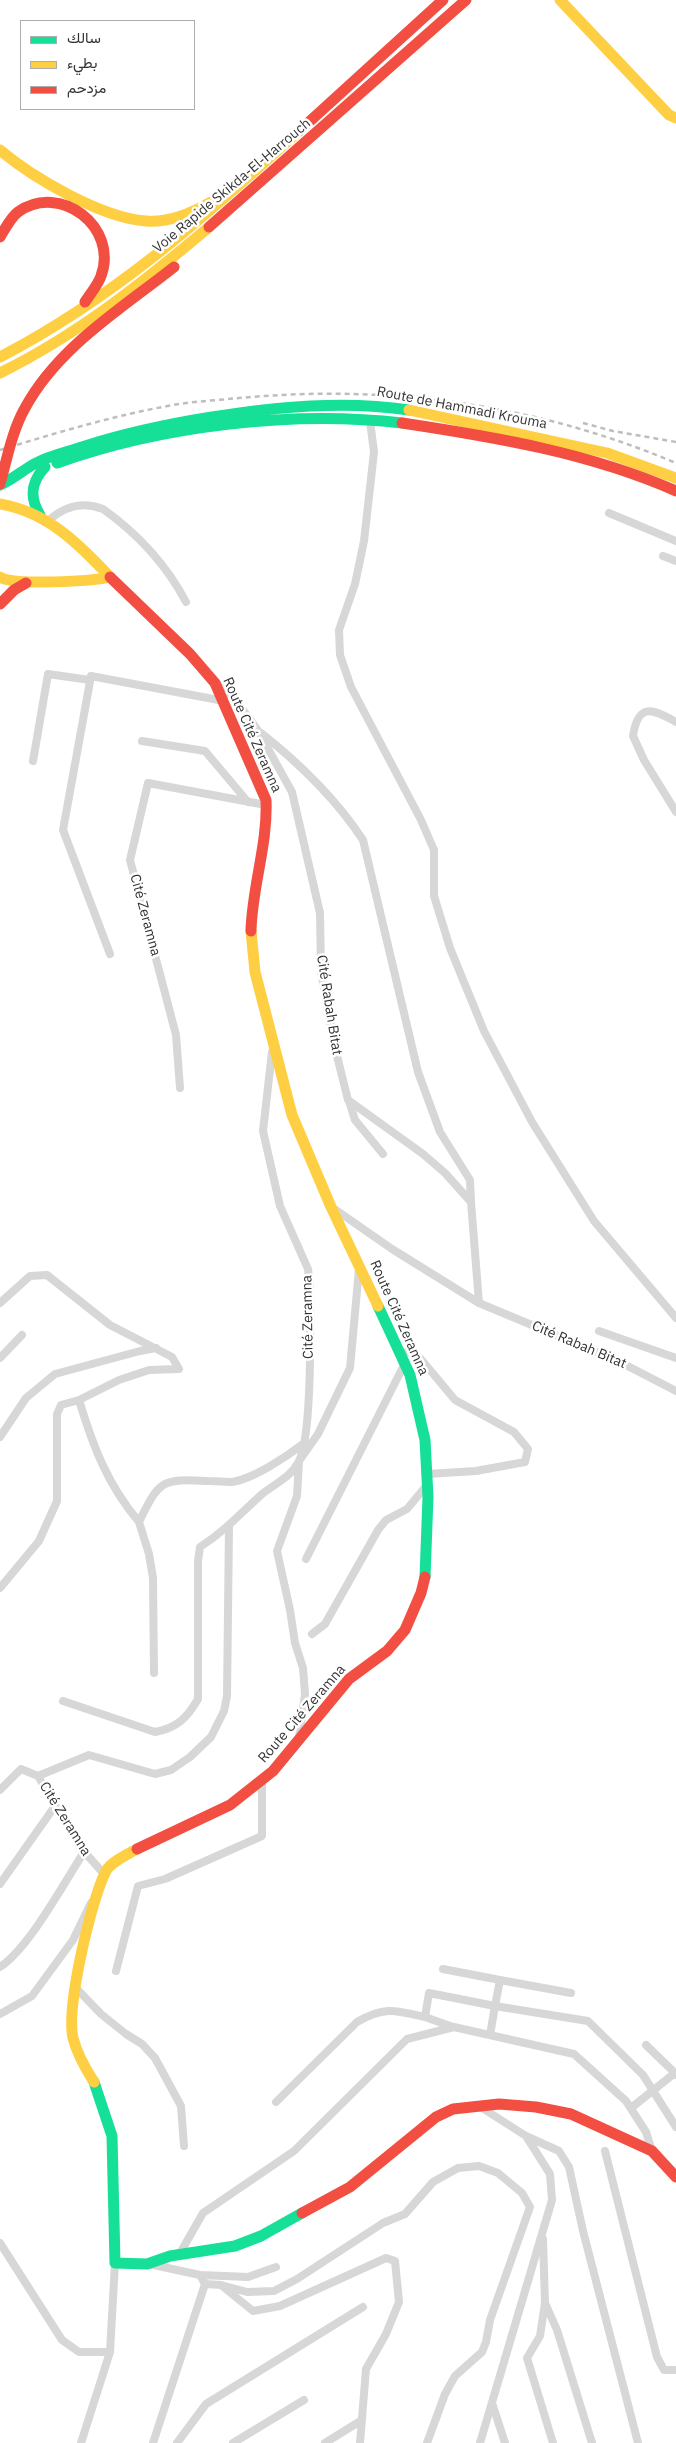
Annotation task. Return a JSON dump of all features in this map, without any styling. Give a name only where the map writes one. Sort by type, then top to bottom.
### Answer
[{"type":"main road","name":"Voie Rapide Skikda-El-Harrouch","points":[[0,357],[71,318],[168,245],[252,174],[443,0]]},
{"type":"main road","name":"Voie Rapide Skikda-El-Harrouch","points":[[2,373],[65,336],[105,309],[253,191],[466,0]]},
{"type":"main road","points":[[560,0],[669,115],[676,118]]},
{"type":"main road","points":[[0,150],[21,166],[92,204],[118,215],[145,221],[171,219],[193,212],[252,174]]},
{"type":"main road","points":[[0,485],[15,432],[24,409],[53,369],[76,346],[174,267],[217,228],[253,191]]},
{"type":"main road","points":[[0,237],[5,225],[19,212],[32,203],[46,199],[63,202],[78,208],[89,217],[101,234],[105,251],[104,268],[99,283],[71,318]]},
{"type":"main road","name":"Route de Hammadi Krouma","points":[[20,475],[36,463],[68,450],[142,429],[258,410],[333,404],[380,406],[408,410],[532,436],[606,453],[676,478]]},
{"type":"main road","name":"Route de Hammadi Krouma","points":[[20,475],[115,444],[190,430],[308,418],[370,420],[431,427],[602,462],[634,472],[676,491]]},
{"type":"main road","points":[[44,517],[33,501],[32,486],[45,467]]},
{"type":"main road","points":[[0,485],[20,475]]},
{"type":"main road","name":"Route Cité Zeramna","points":[[0,504],[22,507],[44,517],[190,654],[215,683],[224,701],[266,800],[267,818],[252,903],[251,938],[255,972],[273,1047],[292,1115],[331,1207],[410,1375],[421,1418],[427,1480],[426,1573],[422,1593],[405,1630],[387,1651],[349,1679],[273,1771],[262,1780],[230,1805],[117,1860],[107,1868],[96,1899],[75,1987],[71,2017],[73,2037],[79,2057],[97,2087],[112,2136],[115,2263]]},
{"type":"main road","points":[[0,577],[4,581],[26,583],[52,580],[96,581],[110,577]]},
{"type":"main road","points":[[0,604],[14,590],[26,583]]},
{"type":"main road","points":[[115,2263],[147,2264],[179,2255],[235,2246],[261,2236],[350,2187],[436,2118],[453,2109],[499,2104],[571,2114],[652,2151],[676,2177]]},
{"type":"street","points":[[370,420],[374,452],[364,541],[355,584],[339,630],[340,655],[351,687],[421,820],[434,850],[434,896],[450,948],[491,1043],[532,1122],[594,1221],[676,1318]]},
{"type":"street","points":[[44,517],[71,506],[92,504],[104,509],[160,559],[186,602]]},
{"type":"street","points":[[609,513],[676,541]]},
{"type":"street","points":[[664,556],[676,561]]},
{"type":"street","points":[[33,762],[48,674],[90,680]]},
{"type":"street","points":[[110,954],[63,830],[91,676],[224,701]]},
{"type":"street","name":"Cité Rabah Bitat","points":[[215,683],[236,699],[257,729],[292,792],[320,913],[321,971],[334,1044],[355,1120],[383,1154]]},
{"type":"street","points":[[676,722],[652,709],[645,711],[638,721],[633,736],[644,760],[676,812]]},
{"type":"street","name":"Cité Rabah Bitat","points":[[257,729],[298,764],[350,820],[363,840],[418,1072],[440,1132],[470,1180],[479,1303]]},
{"type":"street","points":[[142,741],[205,751],[248,802]]},
{"type":"street","name":"Cité Zeramna","points":[[180,1088],[176,1035],[130,860],[148,783],[266,805]]},
{"type":"street","name":"Cité Zeramna","points":[[273,1047],[263,1131],[280,1206],[308,1269],[310,1284],[306,1432],[299,1462],[297,1496],[277,1551],[295,1643],[303,1668],[305,1694],[299,1738]]},
{"type":"street","points":[[349,1101],[423,1154],[445,1173],[472,1202]]},
{"type":"street","name":"Cité Rabah Bitat","points":[[331,1207],[392,1249],[479,1303],[618,1361],[676,1391]]},
{"type":"street","points":[[63,1701],[155,1732],[170,1730],[182,1722],[198,1699],[198,1561],[200,1546],[229,1527],[262,1495],[289,1475],[318,1434],[350,1368],[359,1264]]},
{"type":"street","points":[[0,1303],[30,1276],[47,1275],[110,1325],[172,1357],[177,1362],[179,1369],[149,1370],[120,1380],[80,1400],[61,1405],[57,1414],[57,1501],[46,1527],[27,1556],[0,1588]]},
{"type":"street","points":[[599,1331],[676,1358]]},
{"type":"street","points":[[0,1358],[22,1335]]},
{"type":"street","points":[[0,1437],[26,1398],[55,1374],[156,1348]]},
{"type":"street","points":[[306,1559],[403,1358],[408,1352],[420,1358],[455,1400],[514,1432],[528,1449],[525,1462],[427,1480],[407,1509],[386,1520],[378,1530],[325,1624],[312,1634]]},
{"type":"street","points":[[80,1400],[95,1450],[120,1500],[139,1522],[149,1554],[153,1578],[154,1674]]},
{"type":"street","points":[[139,1522],[161,1485],[175,1480],[233,1482],[279,1463],[303,1444]]},
{"type":"street","name":"Cité Zeramna","points":[[105,1875],[84,1852],[38,1776],[89,1756],[155,1774],[171,1770],[190,1756],[211,1736],[224,1711],[227,1696],[229,1527]]},
{"type":"street","points":[[0,1790],[21,1769],[38,1776]]},
{"type":"street","points":[[116,1971],[138,1886],[165,1880],[262,1836],[262,1780]]},
{"type":"street","points":[[0,1884],[56,1806]]},
{"type":"street","points":[[0,1967],[9,1961],[27,1940],[84,1852]]},
{"type":"street","points":[[0,2014],[32,1996],[73,1940],[105,1875]]},
{"type":"street","points":[[443,1968],[572,1993]]},
{"type":"street","points":[[490,2035],[500,1980]]},
{"type":"street","points":[[75,1987],[101,2014],[142,2044],[154,2058],[181,2106],[184,2146]]},
{"type":"street","points":[[425,2017],[429,1994],[588,2021],[643,2075],[676,2127]]},
{"type":"street","points":[[276,2102],[357,2022],[373,2012],[389,2009],[425,2017],[454,2027],[574,2054],[626,2101],[646,2132],[652,2151]]},
{"type":"street","points":[[179,2255],[203,2213],[294,2151],[407,2039],[454,2027]]},
{"type":"street","points":[[631,2108],[675,2074],[646,2045]]},
{"type":"street","points":[[479,2106],[526,2136],[559,2151],[569,2167],[583,2231],[638,2443]]},
{"type":"street","points":[[480,2443],[552,2200],[550,2174],[526,2136]]},
{"type":"street","points":[[605,2152],[657,2357],[664,2370],[676,2370]]},
{"type":"street","points":[[205,2284],[221,2285],[247,2292],[274,2291],[297,2279],[346,2245],[383,2223],[405,2214],[433,2182],[458,2168],[479,2166],[498,2173],[522,2193],[530,2207],[490,2320],[482,2352],[455,2376],[442,2402],[427,2443]]},
{"type":"street","points":[[542,2232],[545,2303],[540,2336],[527,2358],[552,2443]]},
{"type":"street","points":[[0,2243],[62,2340],[79,2352],[110,2352]]},
{"type":"street","points":[[221,2285],[253,2312],[280,2306],[386,2258],[396,2261],[399,2302],[386,2334],[366,2369],[360,2443]]},
{"type":"street","points":[[81,2443],[110,2352],[115,2263]]},
{"type":"street","points":[[147,2264],[200,2275],[248,2277],[276,2267]]},
{"type":"street","points":[[153,2443],[205,2284],[200,2275]]},
{"type":"street","points":[[545,2303],[557,2330],[592,2443]]},
{"type":"street","points":[[177,2443],[206,2404],[363,2307]]},
{"type":"street","points":[[232,2443],[304,2400]]},
{"type":"street","points":[[492,2403],[505,2443]]},
{"type":"street","points":[[325,2443],[362,2420]]},
{"type":"railway","points":[[0,450],[112,418],[179,404],[295,394],[351,394],[407,397],[462,403],[516,413],[570,426],[676,463]]},
{"type":"railway","points":[[583,423],[613,431],[676,442]]},
{"type":"traffic: fast","points":[[0,485],[36,463],[52,456],[114,437],[179,423],[261,410],[310,406],[360,405],[409,410]]},
{"type":"traffic: fast","points":[[57,463],[139,439],[227,424],[317,419],[360,419],[402,423]]},
{"type":"traffic: fast","points":[[40,515],[34,502],[33,490],[37,478],[45,467]]},
{"type":"traffic: fast","points":[[378,1306],[410,1375],[425,1440],[428,1497],[425,1577]]},
{"type":"traffic: fast","points":[[94,2082],[112,2136],[115,2263],[147,2264],[170,2256],[235,2246],[261,2236],[302,2213]]},
{"type":"traffic: slow","points":[[560,0],[669,115],[676,118]]},
{"type":"traffic: slow","points":[[0,357],[41,334],[119,283],[228,195],[298,132]]},
{"type":"traffic: slow","points":[[0,150],[49,184],[69,195],[109,213],[128,218],[146,221],[172,219],[211,202]]},
{"type":"traffic: slow","points":[[0,373],[83,325],[160,268],[209,227]]},
{"type":"traffic: slow","points":[[409,410],[607,453],[676,478]]},
{"type":"traffic: slow","points":[[0,504],[33,514],[61,531],[86,552],[110,577]]},
{"type":"traffic: slow","points":[[0,577],[7,580],[35,582],[110,577]]},
{"type":"traffic: slow","points":[[251,931],[255,972],[292,1115],[331,1207],[378,1306]]},
{"type":"traffic: slow","points":[[94,2082],[82,2061],[73,2038],[73,2003],[76,1979],[87,1928],[106,1871],[116,1861],[137,1849]]},
{"type":"traffic: jam","points":[[298,132],[443,0]]},
{"type":"traffic: jam","points":[[209,227],[466,0]]},
{"type":"traffic: jam","points":[[0,237],[15,214],[34,204],[51,202],[67,206],[82,214],[94,226],[102,241],[104,258],[100,279],[85,302]]},
{"type":"traffic: jam","points":[[0,484],[10,445],[25,408],[55,366],[92,330],[174,267]]},
{"type":"traffic: jam","points":[[402,423],[472,434],[576,456],[610,466],[676,491]]},
{"type":"traffic: jam","points":[[110,577],[190,654],[215,683],[266,800],[265,833],[254,898],[251,931]]},
{"type":"traffic: jam","points":[[0,604],[14,590],[26,583]]},
{"type":"traffic: jam","points":[[137,1849],[230,1805],[273,1771],[349,1679],[387,1651],[405,1630],[421,1593],[425,1577]]},
{"type":"traffic: jam","points":[[302,2213],[350,2187],[436,2117],[453,2109],[499,2104],[536,2107],[571,2114],[652,2151],[676,2177]]}]
